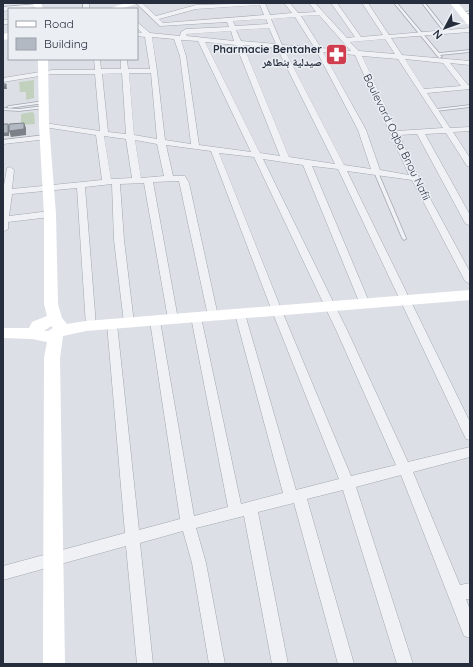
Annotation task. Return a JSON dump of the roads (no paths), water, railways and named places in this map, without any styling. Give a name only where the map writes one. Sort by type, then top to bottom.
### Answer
[{"type":"street","points":[[122,8],[134,3]]},
{"type":"street","points":[[139,3],[178,38],[183,56],[195,146]]},
{"type":"street","points":[[156,18],[213,3]]},
{"type":"street","points":[[196,7],[262,3],[280,47],[470,435]]},
{"type":"street","points":[[288,3],[319,50],[362,130],[376,172]]},
{"type":"street","name":"Boulevard Oqba Bnou Nafii","points":[[312,3],[357,54],[415,178],[470,281]]},
{"type":"street","points":[[334,3],[360,39]]},
{"type":"street","points":[[365,3],[467,155],[470,164]]},
{"type":"street","points":[[454,3],[466,13],[470,22]]},
{"type":"street","points":[[15,8],[38,6]]},
{"type":"street","points":[[162,24],[321,13]]},
{"type":"street","points":[[229,19],[234,28],[238,43],[285,159]]},
{"type":"street","points":[[138,25],[148,35],[154,71],[161,142],[169,178]]},
{"type":"street","points":[[178,38],[186,31],[271,26]]},
{"type":"street","points":[[346,40],[470,30]]},
{"type":"street","points":[[138,34],[470,64]]},
{"type":"street","points":[[201,40],[463,592],[470,630]]},
{"type":"street","points":[[43,60],[44,125],[50,214],[51,304],[49,328],[52,358],[54,664]]},
{"type":"street","points":[[97,60],[102,133],[112,182],[129,323]]},
{"type":"street","points":[[124,60],[130,137],[137,180]]},
{"type":"street","points":[[444,61],[468,87]]},
{"type":"street","points":[[3,80],[44,74],[154,71]]},
{"type":"street","points":[[423,91],[468,87]]},
{"type":"street","points":[[44,125],[415,178]]},
{"type":"street","points":[[395,133],[470,129]]},
{"type":"street","points":[[420,132],[450,191],[470,223]]},
{"type":"street","points":[[3,142],[45,137]]},
{"type":"street","points":[[214,149],[277,311],[348,484],[405,664]]},
{"type":"street","points":[[307,162],[365,304]]},
{"type":"street","points":[[10,170],[3,223],[50,214]]},
{"type":"street","points":[[7,192],[112,182],[182,178],[185,183],[213,316]]},
{"type":"street","points":[[148,180],[173,319]]},
{"type":"street","points":[[82,185],[88,326]]},
{"type":"street","points":[[8,333],[49,328],[196,318],[470,295]]},
{"type":"street","points":[[240,314],[346,664]]},
{"type":"street","points":[[196,318],[280,664]]},
{"type":"street","points":[[155,321],[188,523],[199,563],[217,664]]},
{"type":"street","points":[[112,324],[119,410],[134,538],[145,664]]},
{"type":"street","points":[[3,572],[188,523],[348,484],[470,452]]},
{"type":"lane","points":[[394,3],[444,61]]},
{"type":"lane","points":[[423,3],[446,32]]},
{"type":"lane","points":[[438,54],[470,51]]},
{"type":"lane","points":[[4,109],[19,110],[44,104]]},
{"type":"lane","points":[[436,110],[470,106]]},
{"type":"lane","points":[[376,172],[404,238]]},
{"type":"place","name":"Pharmacie Bentaher صيدلية بنطاهر","points":[[337,55]]}]
